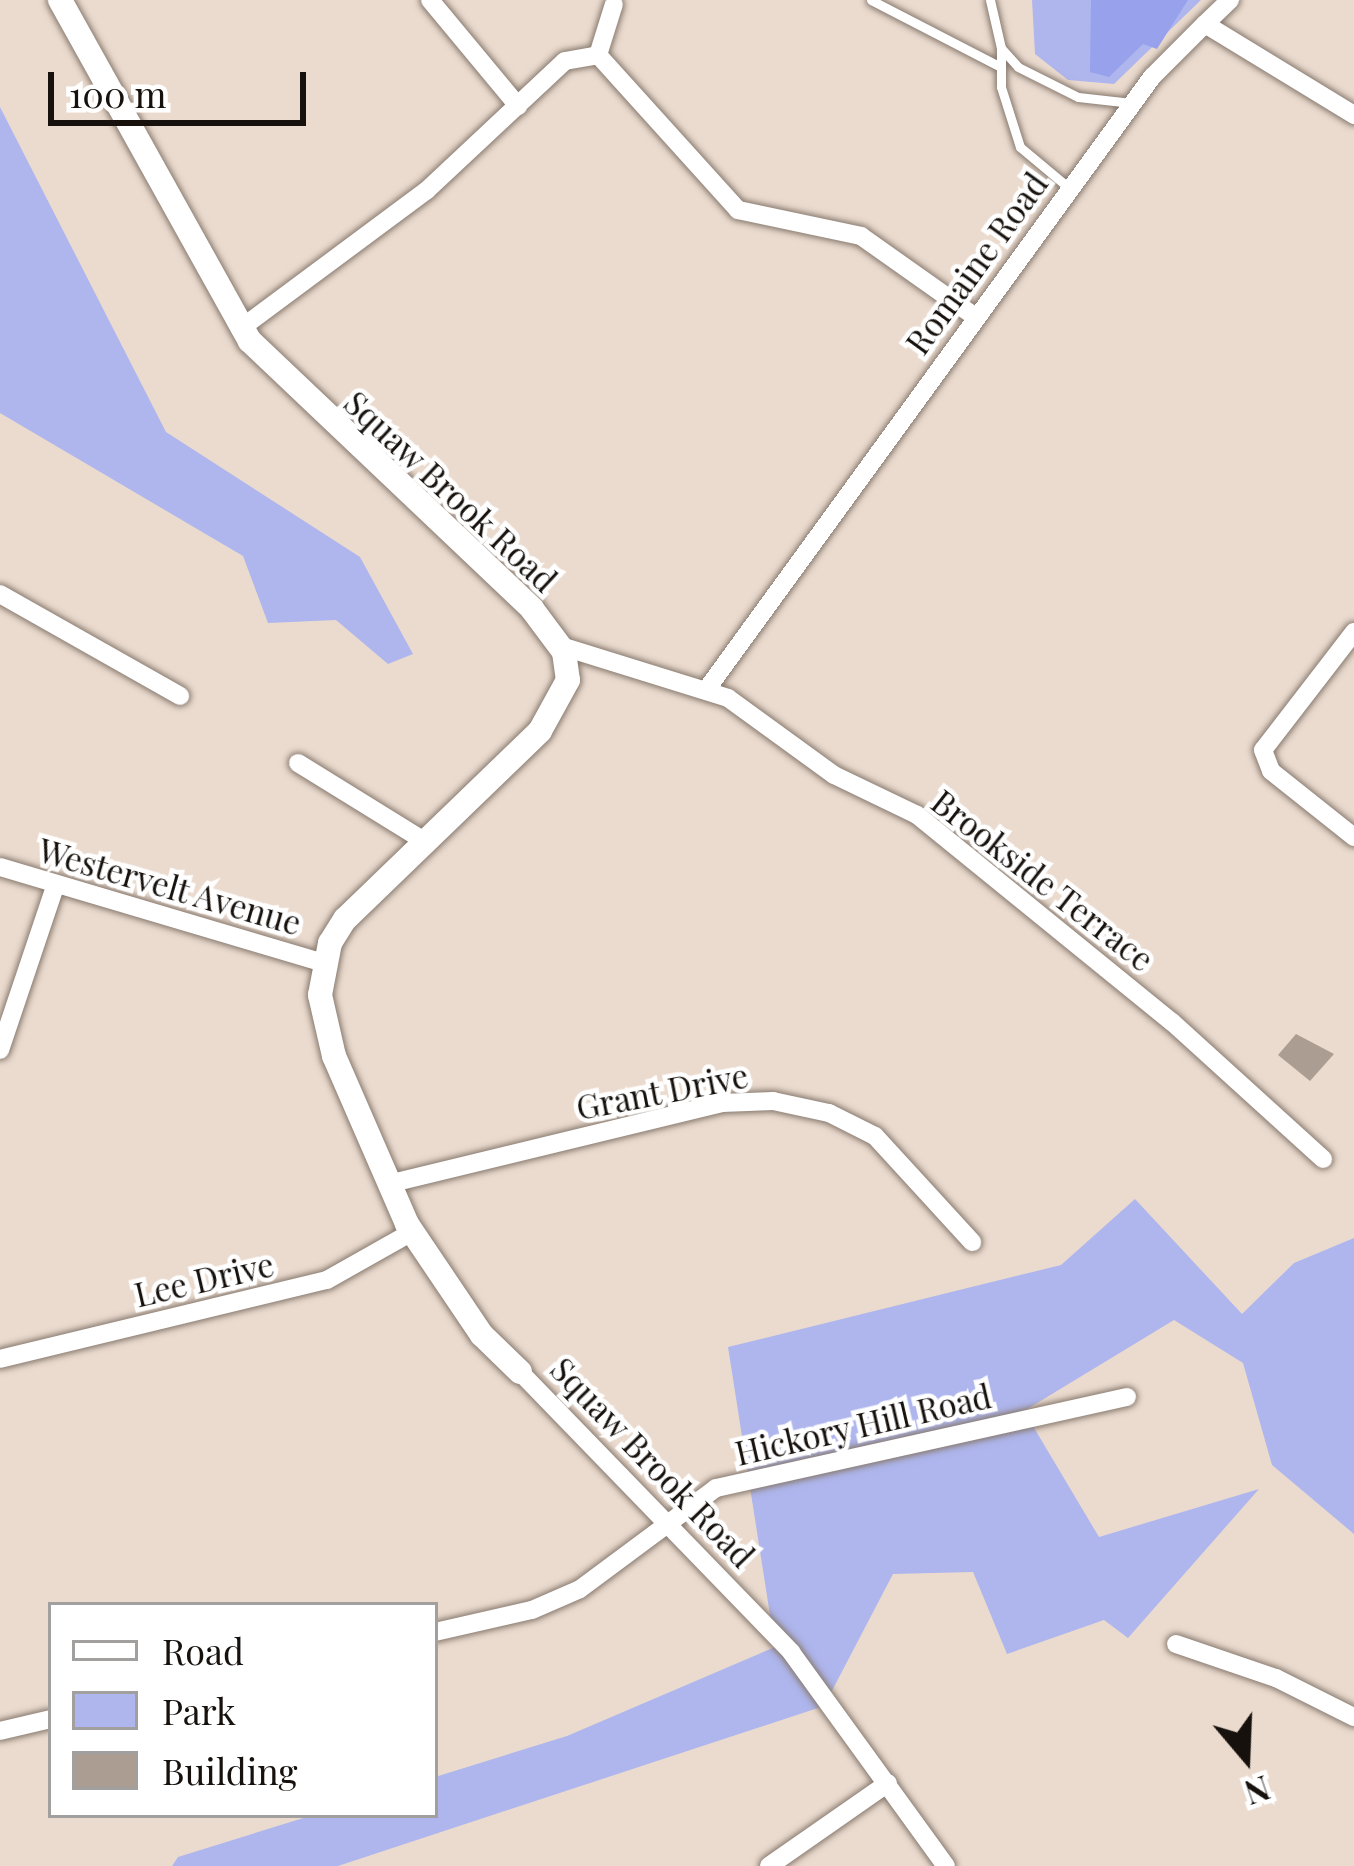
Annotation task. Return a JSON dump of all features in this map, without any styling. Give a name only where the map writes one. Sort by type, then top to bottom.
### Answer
[{"type":"street","name":"Squaw Brook Road","points":[[60,0],[241,329],[561,646],[568,680],[550,717],[345,920],[324,963],[323,1022],[388,1184],[412,1232],[482,1335],[790,1652],[946,1866]]},
{"type":"street","points":[[430,0],[518,106]]},
{"type":"street","name":"Romaine Road","points":[[707,689],[1132,103],[1230,0]]},
{"type":"street","points":[[598,55],[614,4]]},
{"type":"street","points":[[1205,24],[1354,115]]},
{"type":"street","points":[[241,329],[426,191],[566,61],[598,55]]},
{"type":"street","points":[[598,55],[738,210],[861,236],[974,316]]},
{"type":"street","points":[[0,594],[180,696]]},
{"type":"street","points":[[1354,632],[1263,750],[1271,771],[1354,837]]},
{"type":"street","name":"Brookside Terrace","points":[[561,646],[707,689],[835,775],[942,832],[1323,1159]]},
{"type":"street","points":[[298,764],[426,842]]},
{"type":"street","name":"Westervelt Avenue","points":[[0,867],[324,963]]},
{"type":"street","points":[[0,1050],[56,884]]},
{"type":"street","name":"Grant Drive","points":[[388,1184],[722,1103],[773,1101],[829,1113],[875,1136],[972,1242]]},
{"type":"street","name":"Lee Drive","points":[[0,1360],[327,1280],[412,1232]]},
{"type":"street","name":"Hickory Hill Road","points":[[438,1631],[545,1606],[608,1571],[716,1488],[1127,1397]]},
{"type":"street","points":[[1176,1644],[1276,1678],[1354,1717]]},
{"type":"street","points":[[0,1731],[48,1720]]},
{"type":"street","points":[[770,1866],[888,1783]]},
{"type":"lane","points":[[871,0],[1001,68]]},
{"type":"lane","points":[[990,0],[1020,147],[1069,188]]},
{"type":"lane","points":[[1001,48],[1018,67],[1078,98],[1132,103]]},
{"type":"green space","points":[[1032,0],[1201,0],[1114,84],[1068,80],[1035,54]]},
{"type":"green space","points":[[0,107],[166,432],[360,557],[413,654],[388,664],[336,620],[268,623],[243,556],[0,413]]},
{"type":"green space","points":[[1135,1199],[1242,1314],[1294,1263],[1354,1238],[1354,1534],[1272,1465],[1243,1363],[1174,1320],[1024,1411],[1099,1537],[1259,1489],[1128,1638],[1104,1620],[1007,1654],[973,1572],[893,1574],[824,1706],[338,1866],[172,1866],[178,1857],[303,1818],[438,1818],[438,1776],[567,1736],[775,1647],[728,1347],[1061,1265]]},
{"type":"shaded area","points":[[1091,0],[1188,0],[1157,49],[1143,44],[1109,77],[1090,72]]},
{"type":"building","points":[[1296,1034],[1334,1054],[1310,1081],[1278,1055]]}]
